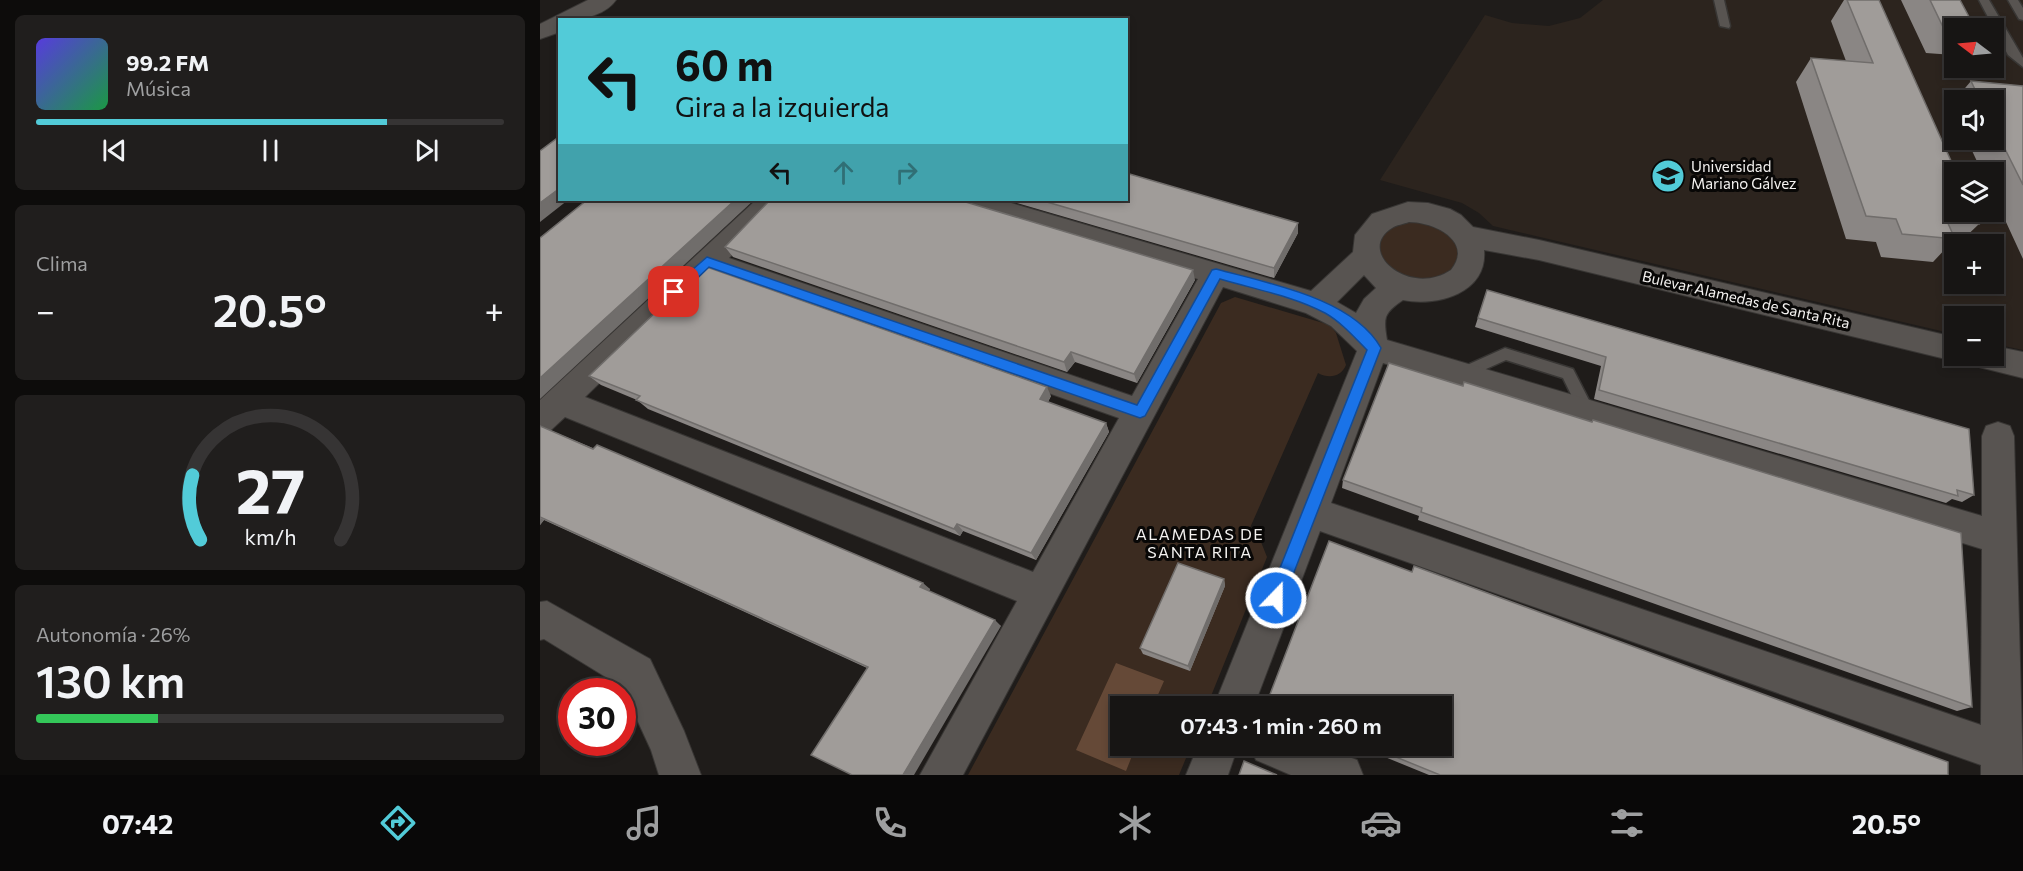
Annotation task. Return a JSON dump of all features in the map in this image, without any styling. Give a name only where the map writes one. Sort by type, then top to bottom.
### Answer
[{"type":"street","points":[[570,18],[605,0]]},
{"type":"street","points":[[540,32],[558,24]]},
{"type":"street","points":[[771,201],[550,411],[1042,593]]},
{"type":"street","points":[[973,201],[1316,304],[1342,318],[1374,348],[1999,538]]},
{"type":"street","points":[[1417,212],[1442,217],[1469,249],[1467,273],[1444,289],[1429,292],[1398,287],[1383,280],[1372,269],[1366,256],[1365,243],[1379,221],[1393,214],[1417,212]]},
{"type":"street","name":"Bulevar Alamedas de Santa Rita","points":[[1469,249],[1539,250],[1944,347]]},
{"type":"street","points":[[1316,304],[1366,256]]},
{"type":"street","points":[[707,261],[1140,412]]},
{"type":"street","points":[[941,775],[1216,273]]},
{"type":"street","points":[[1238,696],[1374,348],[1370,322],[1371,312],[1376,303],[1398,287]]},
{"type":"street","points":[[2004,361],[2023,365]]},
{"type":"street","points":[[1311,512],[2002,764],[1998,436]]},
{"type":"street","points":[[540,621],[547,620],[636,674],[670,745],[680,775]]},
{"type":"street","points":[[1207,775],[1214,756]]},
{"type":"street","points":[[1295,756],[1342,775]]},
{"type":"lane","points":[[1719,0],[1725,26]]},
{"type":"lane","points":[[1984,0],[2014,55],[2023,64]]},
{"type":"lane","points":[[2013,0],[2023,17]]},
{"type":"shaded area","name":"Universidad Mariano Gálvez","points":[[1603,0],[2023,0],[2023,350],[2004,346],[2004,306],[1944,306],[1944,332],[1493,226],[1479,213],[1462,203],[1380,180],[1485,15],[1512,23],[1549,26],[1580,18]]},
{"type":"shaded area","points":[[1417,220],[1446,230],[1455,242],[1458,256],[1456,263],[1445,274],[1431,279],[1416,279],[1390,267],[1382,257],[1378,246],[1382,235],[1394,225]]},
{"type":"shaded area","points":[[1235,297],[1330,325],[1336,333],[1346,365],[1334,376],[1318,373],[1246,537],[1261,542],[1267,557],[1211,696],[1110,696],[1110,756],[1187,756],[1179,775],[968,775],[1221,303]]},
{"type":"shaded area","points":[[1116,663],[1164,681],[1157,696],[1110,696],[1110,756],[1132,756],[1126,771],[1076,750]]},
{"type":"building","points":[[1847,0],[1879,0],[1944,145],[1944,150],[1946,150],[1952,162],[1944,162],[1944,222],[1947,222],[1953,234],[1944,234],[1944,238],[1902,234],[1896,219],[1866,216],[1811,58],[1873,63]]},
{"type":"building","points":[[1930,0],[1960,0],[1970,18],[1944,18],[1944,29]]},
{"type":"building","points":[[1971,81],[2023,86],[2023,185],[2004,147],[2004,90],[1975,90]]},
{"type":"building","points":[[558,138],[558,190],[540,203],[540,151]]},
{"type":"building","points":[[1128,174],[1298,223],[1274,268],[1043,201],[1128,201]]},
{"type":"building","points":[[586,201],[734,201],[540,378],[540,238]]},
{"type":"building","points":[[769,201],[962,201],[1193,270],[1134,374],[1071,352],[1064,362],[725,247]]},
{"type":"building","points":[[704,266],[1047,387],[1040,399],[1106,423],[1031,553],[957,524],[954,529],[636,400],[640,396],[589,376]]},
{"type":"building","points":[[1487,290],[1969,429],[1974,495],[1957,490],[1958,496],[1599,390],[1606,357],[1478,318]]},
{"type":"building","points":[[1389,363],[1463,386],[1464,382],[1592,422],[1593,420],[1961,533],[1972,707],[1421,512],[1422,508],[1343,480]]},
{"type":"building","points":[[540,426],[593,449],[597,445],[923,583],[920,587],[995,620],[903,775],[852,775],[811,755],[868,667],[540,517]]},
{"type":"building","points":[[1329,541],[1412,572],[1414,566],[1948,762],[1948,775],[1440,775],[1393,756],[1452,756],[1452,696],[1269,696]]},
{"type":"building","points":[[1178,563],[1224,579],[1188,666],[1140,648]]},
{"type":"building","points":[[1244,761],[1277,775],[1239,775]]},
{"type":"place","name":"Universidad Mariano Gálvez","points":[[1668,176]]},
{"type":"district","name":"ALAMEDAS DE SANTA RITA","points":[[1200,543]]},
{"type":"route","points":[[674,292],[707,261],[1140,412],[1216,273],[1279,291],[1330,310],[1354,328],[1374,348],[1276,598]]}]
